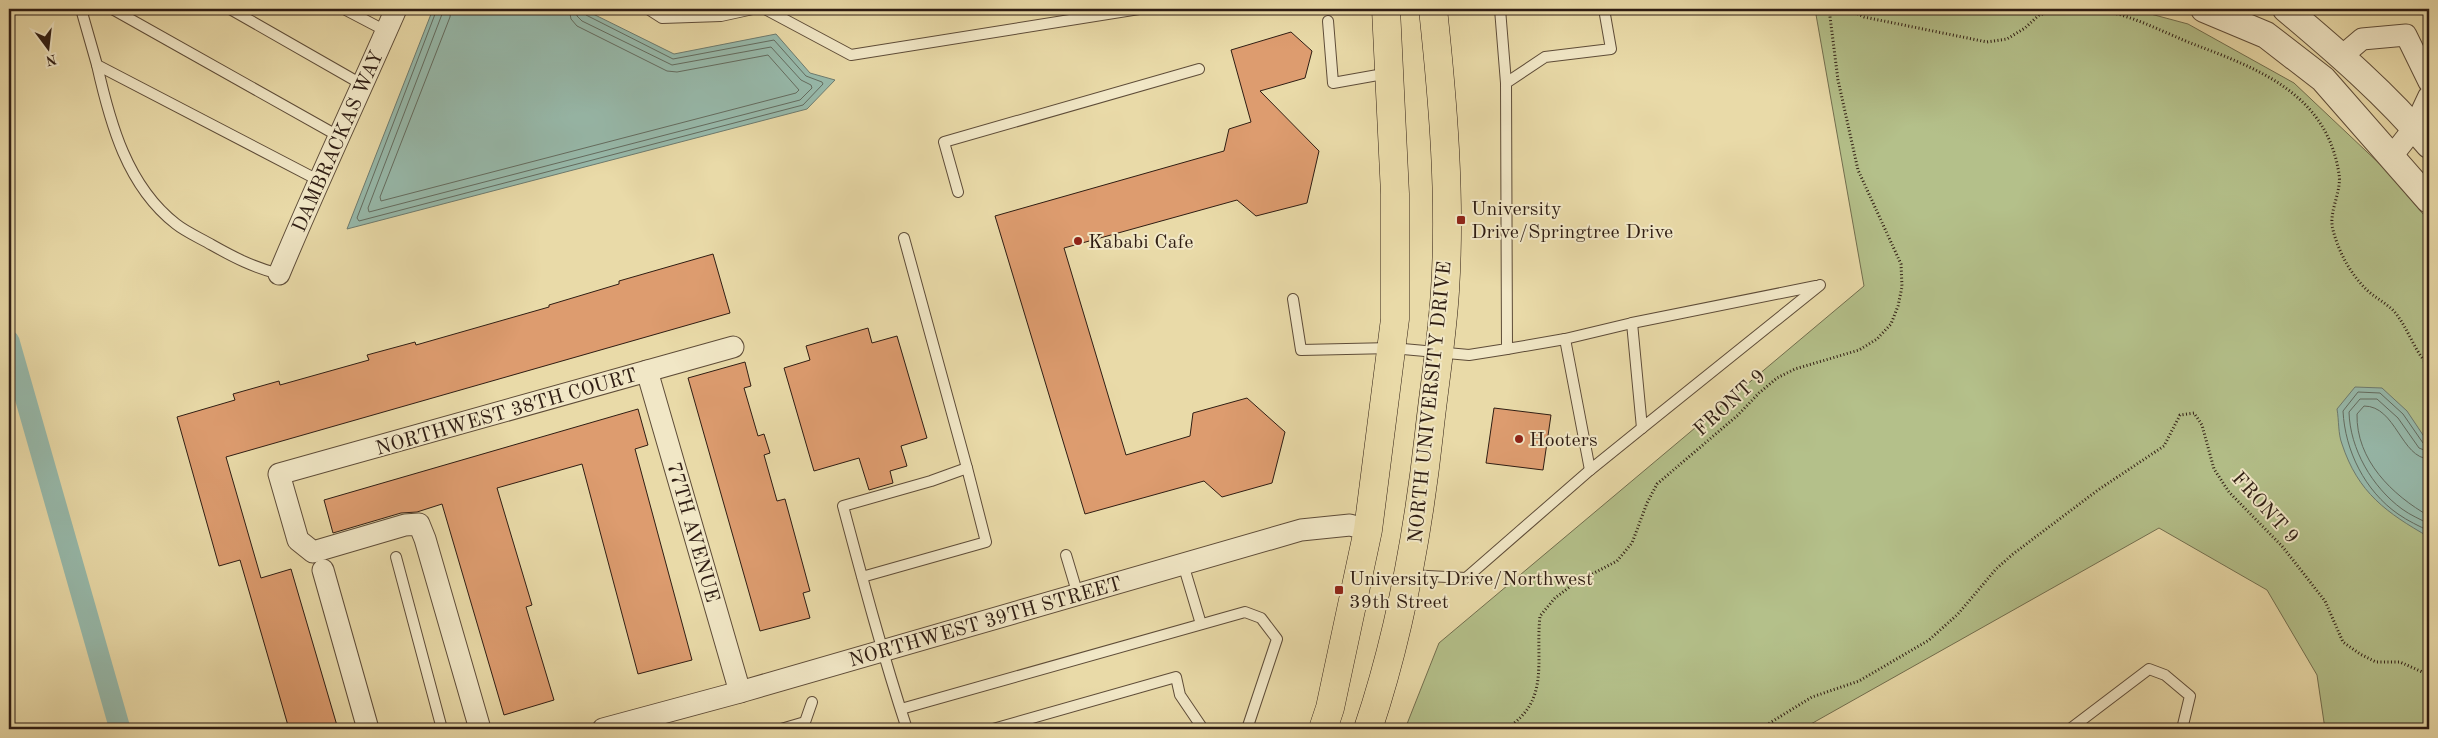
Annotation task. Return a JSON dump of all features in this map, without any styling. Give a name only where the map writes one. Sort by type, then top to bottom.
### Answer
[{"type":"main road","points":[[1323,729],[1330,708],[1368,530],[1395,318],[1396,194],[1386,9]]},
{"type":"main road","name":"NORTH UNIVERSITY DRIVE","points":[[1368,729],[1381,690],[1408,575],[1425,468],[1445,291],[1446,180],[1440,75],[1433,9]]},
{"type":"street","name":"DAMBRACKAS WAY","points":[[278,274],[318,180],[340,137],[396,9]]},
{"type":"street","points":[[2204,9],[2266,35],[2323,79],[2429,200]]},
{"type":"street","points":[[2286,9],[2342,56],[2422,136]]},
{"type":"street","points":[[2342,56],[2362,39],[2406,35],[2429,82]]},
{"type":"street","points":[[2392,156],[2422,136],[2429,96]]},
{"type":"street","name":"NORTHWEST 38TH COURT","points":[[480,729],[426,539],[418,524],[405,525],[313,552],[298,540],[279,474],[733,347]]},
{"type":"street","name":"77TH AVENUE","points":[[647,371],[740,692]]},
{"type":"street","name":"NORTHWEST 39TH STREET","points":[[603,729],[740,692],[1301,530],[1350,525],[1368,530]]},
{"type":"street","points":[[323,570],[368,729]]},
{"type":"lane","points":[[81,9],[98,65],[108,114],[126,162],[149,196],[176,224],[252,267],[278,274]]},
{"type":"lane","points":[[115,9],[340,137]]},
{"type":"lane","points":[[230,9],[363,85]]},
{"type":"lane","points":[[344,9],[386,31]]},
{"type":"lane","points":[[648,9],[662,18],[721,16],[753,9]]},
{"type":"lane","points":[[766,9],[851,55],[1139,9]]},
{"type":"lane","points":[[1500,9],[1506,83],[1507,349]]},
{"type":"lane","points":[[1506,83],[1545,57],[1611,49],[1604,9]]},
{"type":"lane","points":[[1328,21],[1333,83],[1390,73]]},
{"type":"lane","points":[[98,65],[318,180]]},
{"type":"lane","points":[[958,192],[944,142],[1199,69]]},
{"type":"lane","points":[[862,577],[986,542],[904,238]]},
{"type":"lane","points":[[1293,299],[1301,350],[1392,348],[1469,355],[1565,339],[1632,323],[1820,285],[1590,470],[1466,578],[1408,575]]},
{"type":"lane","points":[[1632,323],[1642,428]]},
{"type":"lane","points":[[1565,339],[1590,470]]},
{"type":"lane","points":[[907,729],[882,651],[843,506],[931,481],[966,468]]},
{"type":"lane","points":[[1066,555],[1078,595]]},
{"type":"lane","points":[[396,557],[442,729]]},
{"type":"lane","points":[[1183,564],[1201,624]]},
{"type":"lane","points":[[901,709],[1244,612],[1261,618],[1277,639],[1247,729]]},
{"type":"lane","points":[[2070,729],[2148,670],[2165,675],[2190,696],[2182,729]]},
{"type":"lane","points":[[993,729],[1176,677],[1180,695],[1203,729]]},
{"type":"lane","points":[[781,729],[805,722],[812,702]]},
{"type":"path","name":"FRONT 9","points":[[1506,729],[1528,712],[1538,689],[1540,616],[1555,598],[1575,583],[1617,561],[1632,543],[1657,484],[1708,442],[1777,378],[1814,362],[1859,350],[1877,339],[1891,324],[1898,306],[1902,287],[1901,264],[1858,170],[1838,80],[1829,9]]},
{"type":"path","points":[[1848,9],[1864,18],[1987,42],[2007,38],[2025,28],[2039,15],[2059,9]]},
{"type":"path","points":[[2089,9],[2134,20],[2255,69],[2291,91],[2319,118],[2334,151],[2340,176],[2332,227],[2340,254],[2369,292],[2384,302],[2397,315],[2423,360],[2429,366]]},
{"type":"path","name":"FRONT 9","points":[[1760,729],[1812,697],[1859,681],[1929,640],[1958,614],[1996,569],[2042,531],[2164,446],[2180,415],[2194,413],[2202,425],[2214,469],[2224,485],[2282,546],[2326,601],[2343,642],[2376,662],[2400,662],[2429,675]]},
{"type":"green space","points":[[1815,9],[2132,9],[2188,24],[2294,83],[2384,168],[2429,221],[2429,729],[2325,729],[2317,675],[2267,590],[2159,528],[1802,729],[1405,729],[1439,643],[1864,286]]},
{"type":"water","points":[[433,9],[583,9],[674,54],[776,34],[810,73],[835,80],[807,109],[347,229]]},
{"type":"water","points":[[2355,387],[2382,388],[2407,411],[2429,444],[2429,537],[2387,510],[2365,489],[2356,476],[2341,440],[2337,409]]},
{"type":"building","points":[[1291,32],[1312,51],[1305,78],[1260,91],[1319,151],[1307,203],[1256,216],[1237,200],[1064,248],[1126,455],[1190,436],[1193,413],[1247,398],[1285,432],[1272,483],[1222,497],[1204,481],[1085,514],[995,216],[1224,151],[1229,129],[1251,122],[1231,50]]},
{"type":"building","points":[[713,254],[730,313],[226,457],[261,578],[291,569],[338,729],[289,729],[240,560],[219,566],[177,417],[235,400],[233,394],[279,381],[280,385],[369,360],[367,355],[415,342],[416,345],[549,307],[549,305],[619,284],[619,281]]},
{"type":"building","points":[[868,328],[872,343],[897,336],[927,438],[901,446],[907,466],[890,471],[893,483],[869,490],[859,458],[814,471],[784,368],[810,360],[806,346]]},
{"type":"building","points":[[745,362],[751,386],[744,388],[758,436],[764,434],[770,453],[764,455],[777,501],[785,499],[810,591],[803,593],[810,618],[760,631],[688,378]]},
{"type":"building","name":"Hooters","points":[[1494,408],[1551,415],[1543,470],[1486,463]]},
{"type":"building","points":[[638,409],[648,445],[635,449],[692,660],[638,674],[582,464],[497,488],[532,605],[526,607],[554,700],[504,715],[442,504],[417,512],[401,513],[333,533],[324,500]]},
{"type":"waterway","points":[[9,341],[120,729]]},
{"type":"place","name":"University Drive/Springtree Drive","points":[[1461,220]]},
{"type":"place","name":"Kababi Cafe","points":[[1078,241]]},
{"type":"place","name":"Hooters","points":[[1519,439]]},
{"type":"place","name":"University Drive/Northwest 39th Street","points":[[1339,590]]}]
